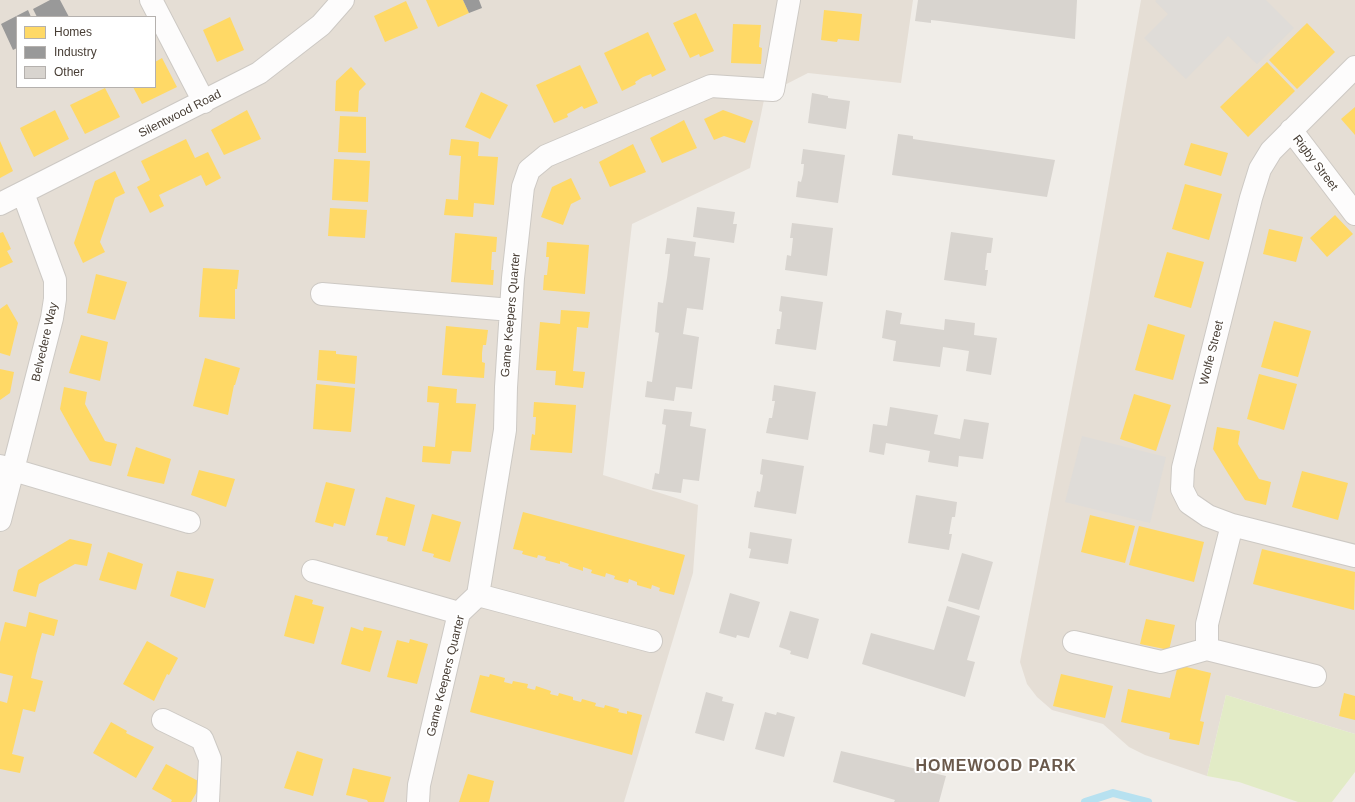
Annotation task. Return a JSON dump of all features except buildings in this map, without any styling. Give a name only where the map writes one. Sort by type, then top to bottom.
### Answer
[{"type":"street","points":[[151,0],[204,102]]},
{"type":"street","name":"Silentwood Road","points":[[0,204],[259,73],[321,25],[343,0]]},
{"type":"street","name":"Game Keepers Quarter","points":[[418,802],[419,785],[459,613],[478,595],[505,430],[511,310],[523,187],[529,170],[546,156],[711,86],[773,90],[789,0]]},
{"type":"street","name":"Wolfe Street","points":[[1355,67],[1290,130],[1271,151],[1260,169],[1253,191],[1183,468],[1182,489],[1189,503],[1208,516],[1232,525],[1355,556]]},
{"type":"street","name":"Rigby Street","points":[[1290,130],[1355,214]]},
{"type":"street","name":"Belvedere Way","points":[[0,520],[7,468],[52,318],[55,299],[55,280],[23,193]]},
{"type":"street","points":[[322,294],[511,310]]},
{"type":"street","points":[[7,468],[190,522]]},
{"type":"street","points":[[1207,649],[1207,624],[1232,525]]},
{"type":"street","points":[[313,571],[459,613]]},
{"type":"street","points":[[478,595],[651,641]]},
{"type":"street","points":[[1074,642],[1161,662],[1207,649],[1316,676]]},
{"type":"street","points":[[163,720],[202,739],[210,759],[208,802]]},
{"type":"shaded area","points":[[0,0],[913,0],[901,83],[808,73],[765,95],[750,168],[632,224],[603,475],[698,505],[693,573],[624,802],[0,802]]},
{"type":"shaded area","points":[[1141,0],[1355,0],[1355,734],[1226,695],[1207,776],[1145,755],[1129,747],[1103,724],[1052,710],[1037,697],[1027,684],[1020,662],[1088,304]]},
{"type":"shaded area","points":[[1266,0],[1294,28],[1257,64],[1228,36],[1186,79],[1144,38],[1168,14],[1155,1]]},
{"type":"shaded area","points":[[1082,436],[1166,457],[1150,523],[1065,502]]},
{"type":"green space","points":[[1226,695],[1355,734],[1355,772],[1332,802],[1298,802],[1239,782],[1207,776]]},
{"type":"waterway","points":[[1085,802],[1113,793],[1148,802]]},
{"type":"district","name":"HOMEWOOD PARK","points":[[996,767]]}]
